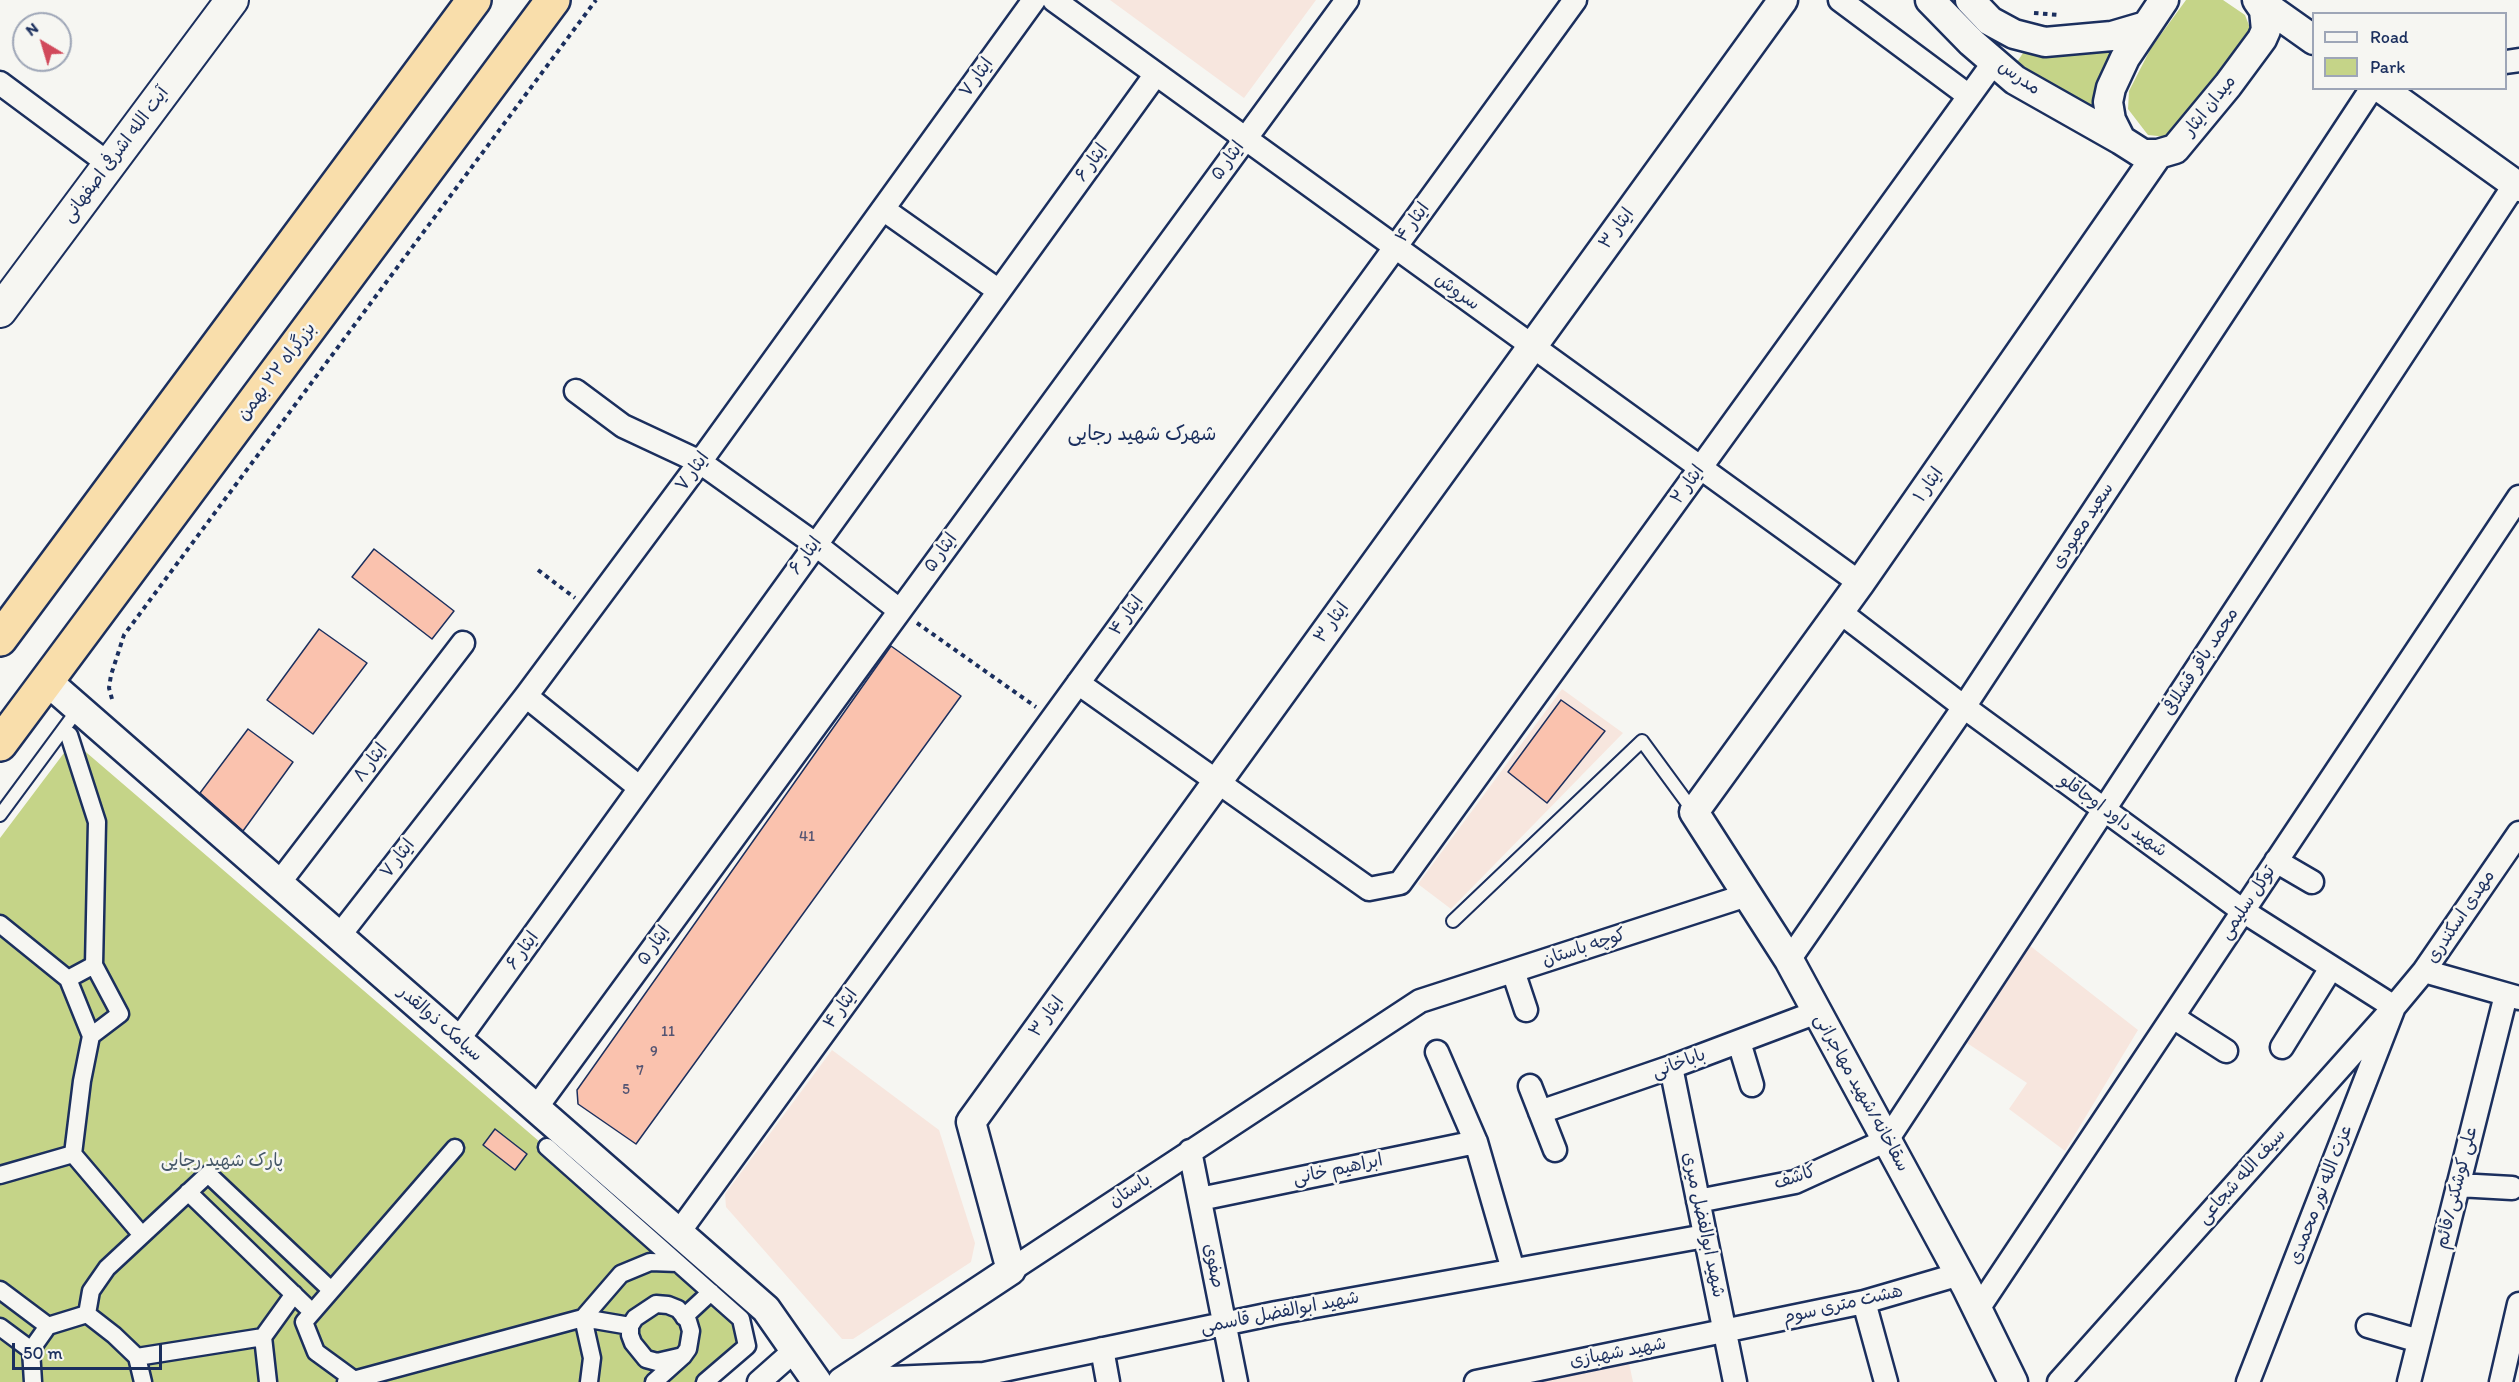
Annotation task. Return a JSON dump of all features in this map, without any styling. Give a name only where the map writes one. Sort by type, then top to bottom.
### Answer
[{"type":"highway","points":[[0,639],[474,0]]},
{"type":"highway","name":"بزرگراه ۲۲ بهمن","points":[[0,744],[553,0]]},
{"type":"main road","name":"آیت الله اشرفی اصفهانی","points":[[0,311],[232,0]]},
{"type":"street","name":"ایثار ۷","points":[[339,936],[526,696],[700,462],[1034,0]]},
{"type":"street","name":"سروش","points":[[1054,0],[1860,583]]},
{"type":"street","name":"ایثار ۵","points":[[536,1108],[1347,0]]},
{"type":"street","name":"ایثار ۴","points":[[679,1232],[1575,0]]},
{"type":"street","name":"ایثار ۳","points":[[1011,1270],[971,1122],[1783,0]]},
{"type":"street","points":[[1840,0],[1969,96]]},
{"type":"street","name":"مدرس","points":[[1930,0],[1971,42],[2015,80],[2121,140]]},
{"type":"street","name":"مدرس","points":[[1970,0],[1990,21],[2014,34],[2045,42],[2112,36],[2146,26]]},
{"type":"street","points":[[2158,154],[2143,154],[2121,140],[2111,120],[2108,102],[2110,88],[2125,58],[2164,0]]},
{"type":"street","points":[[2258,1],[2312,39]]},
{"type":"street","name":"میدان ایثار","points":[[2158,154],[2175,149],[2228,85],[2262,39],[2266,20],[2258,1]]},
{"type":"street","name":"ایثار ۲","points":[[1217,782],[1369,889],[1400,883],[1994,62]]},
{"type":"street","name":"ایثار ۶","points":[[458,1040],[1156,74]]},
{"type":"street","points":[[0,83],[109,164]]},
{"type":"street","name":"سعید معبودی","points":[[1789,960],[1964,707],[2371,90]]},
{"type":"street","points":[[2384,90],[2517,186]]},
{"type":"street","name":"ایثار ۱","points":[[1694,812],[1840,612],[2158,154]]},
{"type":"street","name":"محمد باقر قشلاقی","points":[[1887,1140],[2517,186]]},
{"type":"street","points":[[883,208],[999,291]]},
{"type":"street","points":[[576,391],[623,426],[700,462],[815,544],[899,610]]},
{"type":"street","name":"توکل سلیمی","points":[[1978,1310],[2519,497]]},
{"type":"street","name":"شهید داود اوجاقلو","points":[[1840,612],[1964,707],[2243,910],[2394,1007]]},
{"type":"street","name":"ایثار ۸","points":[[279,883],[463,643]]},
{"type":"street","name":"سیامک ذوالقدر","points":[[47,681],[766,1310],[817,1382]]},
{"type":"street","points":[[1078,683],[1217,782]]},
{"type":"street","points":[[526,696],[640,788]]},
{"type":"street","points":[[69,735],[97,822],[94,965],[120,1014],[91,1036]]},
{"type":"street","name":"سقاخانه/شهید مهاجرانی","points":[[1694,812],[1789,960],[1960,1274],[2013,1382]]},
{"type":"street","name":"مهدی اسکندری","points":[[2424,971],[2519,833]]},
{"type":"street","points":[[2276,861],[2312,882]]},
{"type":"street","name":"کوچه باستان","points":[[1420,1001],[1747,895]]},
{"type":"street","points":[[0,924],[68,979],[91,1036],[82,1081],[73,1154],[141,1234]]},
{"type":"street","points":[[68,979],[94,965]]},
{"type":"street","points":[[2282,1047],[2331,968]]},
{"type":"street","points":[[1513,971],[1526,1011]]},
{"type":"street","points":[[2424,971],[2512,996]]},
{"type":"street","name":"سیف الله شجاعی","points":[[2059,1382],[2424,971]]},
{"type":"street","name":"علی کوشکنی/قائم","points":[[2409,1382],[2458,1185],[2512,996]]},
{"type":"street","name":"باستان","points":[[848,1377],[1420,1001]]},
{"type":"street","name":"عزت الله نور محمدی","points":[[2249,1382],[2394,1007]]},
{"type":"street","name":"باباخانی","points":[[1540,1112],[1671,1067],[1817,1012]]},
{"type":"street","points":[[2173,1017],[2226,1051]]},
{"type":"street","points":[[1739,1042],[1752,1085]]},
{"type":"street","points":[[1437,1052],[1476,1142],[1513,1270]]},
{"type":"street","name":"شهید ابوالفضل میری","points":[[1671,1067],[1735,1382]]},
{"type":"street","points":[[1530,1086],[1554,1150]]},
{"type":"street","name":"کاشف","points":[[1698,1201],[1795,1182],[1887,1140]]},
{"type":"street","name":"ابراهیم خانی","points":[[1200,1199],[1476,1142]]},
{"type":"street","points":[[547,1147],[741,1319],[747,1346],[705,1382]]},
{"type":"street","points":[[455,1148],[311,1311],[304,1322],[316,1352],[349,1380],[583,1318],[630,1326]]},
{"type":"street","name":"صفوی","points":[[1190,1151],[1236,1382]]},
{"type":"street","points":[[0,1175],[73,1154]]},
{"type":"street","points":[[87,1314],[91,1291],[107,1268],[208,1174],[331,1290]]},
{"type":"street","points":[[2458,1185],[2512,1188]]},
{"type":"street","points":[[188,1192],[311,1311]]},
{"type":"street","name":"شهید ابوالفضل قاسمی","points":[[848,1377],[985,1378],[1102,1349],[1224,1323],[1705,1236]]},
{"type":"street","points":[[583,1318],[621,1274],[650,1262],[678,1263]]},
{"type":"street","name":"هشت متری سوم","points":[[1725,1332],[1864,1302],[1960,1274]]},
{"type":"street","points":[[0,1290],[48,1326]]},
{"type":"street","points":[[684,1317],[711,1292]]},
{"type":"street","points":[[268,1382],[263,1337],[294,1294]]},
{"type":"street","points":[[1864,1302],[1886,1382]]},
{"type":"street","points":[[654,1382],[683,1356],[691,1340],[691,1331],[678,1309],[656,1304],[635,1318],[630,1326],[633,1343],[646,1359],[657,1362],[683,1356]]},
{"type":"street","points":[[2500,1382],[2519,1304]]},
{"type":"street","points":[[33,1382],[31,1350],[48,1326],[87,1314]]},
{"type":"street","points":[[87,1314],[138,1357],[143,1382]]},
{"type":"street","points":[[583,1318],[592,1358],[589,1382]]},
{"type":"street","points":[[2368,1326],[2419,1341]]},
{"type":"street","points":[[0,1327],[31,1350]]},
{"type":"street","name":"شهید شهبازی","points":[[1476,1382],[1725,1332]]},
{"type":"street","points":[[138,1357],[263,1337]]},
{"type":"street","points":[[1102,1349],[1108,1382]]},
{"type":"street","points":[[759,1382],[794,1351]]},
{"type":"lane","points":[[0,815],[79,708]]},
{"type":"lane","points":[[1453,921],[1642,741],[1694,812]]},
{"type":"path","points":[[112,699],[109,688],[111,675],[124,635],[596,0]]},
{"type":"path","points":[[2031,12],[2065,16]]},
{"type":"path","points":[[538,570],[590,610]]},
{"type":"path","points":[[899,610],[1053,718]]},
{"type":"shaded area","points":[[1110,0],[1316,0],[1244,98]]},
{"type":"shaded area","points":[[1562,689],[1623,733],[1451,909],[1418,884]]},
{"type":"shaded area","points":[[2029,945],[2138,1030],[2065,1151],[2009,1109],[2027,1083],[1967,1043]]},
{"type":"shaded area","points":[[832,1050],[939,1130],[975,1243],[971,1262],[853,1339],[842,1339],[726,1207],[725,1194]]},
{"type":"shaded area","points":[[1629,1363],[1633,1382],[1537,1382]]},
{"type":"green space","points":[[2186,0],[2223,0],[2245,15],[2250,28],[2249,38],[2167,137],[2148,135],[2128,109],[2129,91],[2151,48]]},
{"type":"green space","points":[[2118,45],[2095,109],[2015,65],[2025,50],[2060,57]]},
{"type":"green space","name":"پارک شهید رجایی","points":[[73,741],[753,1325],[755,1348],[717,1382],[0,1382],[0,838]]},
{"type":"building","points":[[374,549],[454,611],[432,639],[352,577]]},
{"type":"building","points":[[319,629],[367,663],[313,734],[267,700]]},
{"type":"building","points":[[891,646],[961,696],[636,1144],[578,1104],[577,1090]]},
{"type":"building","points":[[1561,700],[1605,731],[1547,803],[1508,772]]},
{"type":"building","points":[[248,729],[293,762],[243,831],[200,793]]},
{"type":"building","points":[[495,1129],[527,1154],[515,1170],[483,1145]]},
{"type":"district","name":"شهرک شهید رجایی","points":[[1142,435]]}]
